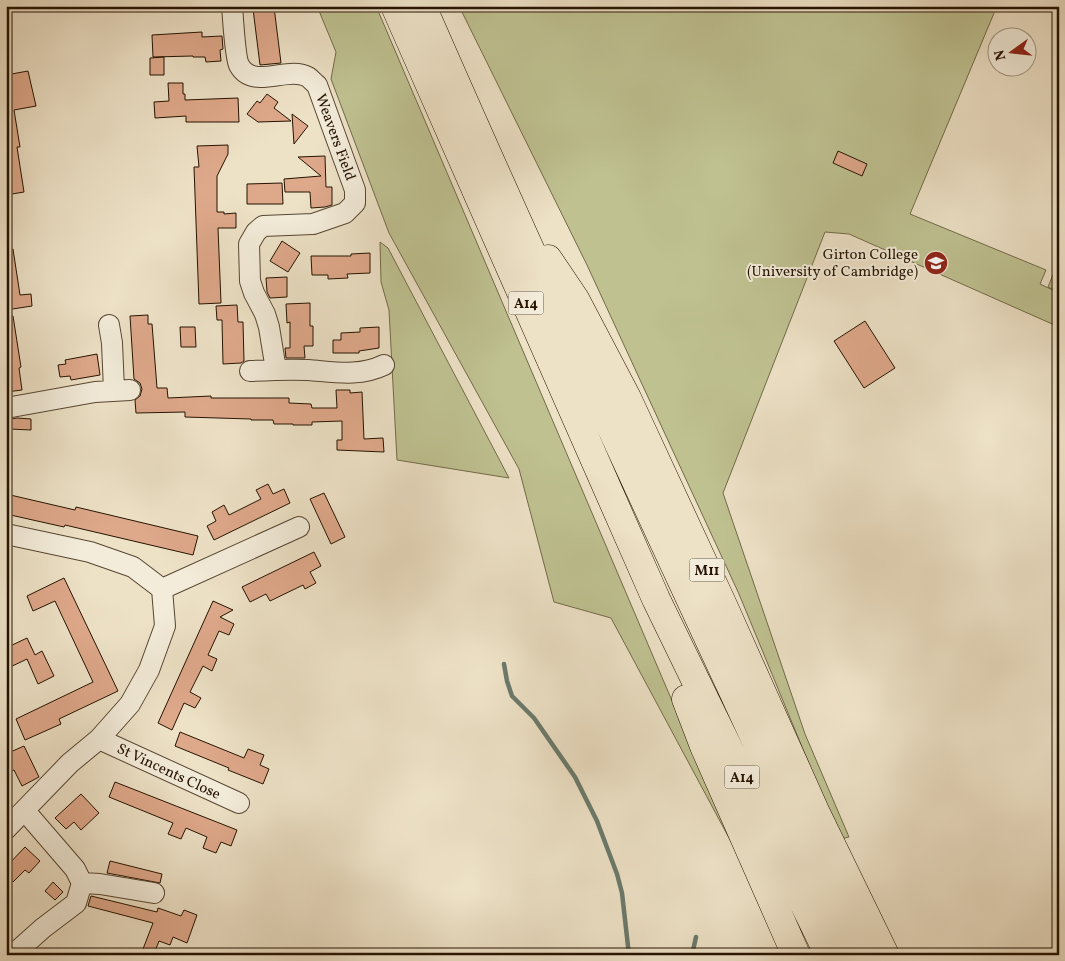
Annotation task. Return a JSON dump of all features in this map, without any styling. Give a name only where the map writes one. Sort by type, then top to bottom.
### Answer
[{"type":"highway","name":"A14","points":[[395,6],[656,599],[830,955]]},
{"type":"highway","name":"A14","points":[[422,6],[506,198],[647,506],[835,910],[858,955]]},
{"type":"highway","name":"M11","points":[[506,198],[575,299],[627,398],[722,603],[815,811],[885,955]]},
{"type":"highway","name":"A14","points":[[656,599],[676,673],[704,746],[796,955]]},
{"type":"street","name":"Weavers Field","points":[[232,6],[238,64],[245,72],[254,76],[296,74],[308,77],[317,85],[355,190],[355,203],[346,213],[313,224],[263,226],[256,232],[249,244],[250,281],[254,293],[266,314],[276,370]]},
{"type":"street","points":[[6,408],[95,392],[122,390],[109,325]]},
{"type":"street","points":[[250,371],[307,370],[344,374],[372,371],[384,365]]},
{"type":"street","points":[[6,534],[90,552],[133,567],[162,589],[298,527]]},
{"type":"street","name":"St Vincents Close","points":[[6,830],[70,763],[99,739],[130,704],[149,670],[165,626],[162,589]]},
{"type":"street","name":"St Vincents Close","points":[[99,739],[239,803]]},
{"type":"street","points":[[15,953],[43,928],[76,903],[82,883],[75,869],[25,812]]},
{"type":"street","points":[[82,883],[154,893]]},
{"type":"green space","points":[[317,6],[376,6],[736,851],[611,618],[554,602],[519,469],[389,233],[331,79],[336,52]]},
{"type":"green space","points":[[459,6],[997,6],[910,214],[1046,270],[1040,284],[1059,293],[1059,327],[849,234],[825,232],[723,493],[805,734],[849,837],[840,839],[739,594],[587,265]]},
{"type":"green space","points":[[380,242],[388,248],[509,478],[397,460],[389,310],[381,282]]},
{"type":"green space","points":[[1059,260],[1059,292],[1048,287]]},
{"type":"building","points":[[274,7],[281,63],[260,65],[253,9]]},
{"type":"building","points":[[202,32],[202,37],[222,36],[223,49],[220,50],[221,61],[206,62],[205,57],[193,56],[153,57],[152,35]]},
{"type":"building","points":[[164,57],[164,75],[150,75],[150,58]]},
{"type":"building","points":[[28,71],[36,106],[14,110],[20,147],[17,147],[24,192],[6,195],[6,75]]},
{"type":"building","points":[[168,83],[183,83],[185,100],[238,98],[239,122],[186,122],[186,116],[155,118],[154,102],[169,101]]},
{"type":"building","points":[[267,94],[278,102],[274,108],[291,121],[258,122],[247,114],[257,101],[260,103]]},
{"type":"building","points":[[292,114],[308,126],[294,144]]},
{"type":"building","points":[[228,145],[228,154],[217,176],[217,212],[224,212],[224,214],[236,213],[236,228],[218,228],[221,303],[199,304],[194,167],[199,167],[197,146]]},
{"type":"building","points":[[838,151],[867,164],[862,176],[833,163]]},
{"type":"building","points":[[325,156],[326,187],[332,187],[332,205],[311,208],[310,192],[285,192],[284,179],[321,176],[298,157]]},
{"type":"building","points":[[282,183],[283,204],[247,204],[247,184]]},
{"type":"building","points":[[282,241],[300,253],[288,272],[270,261]]},
{"type":"building","points":[[13,249],[20,295],[31,294],[32,306],[6,310],[6,250]]},
{"type":"building","points":[[370,253],[370,273],[347,274],[348,278],[328,279],[328,275],[312,275],[311,256],[351,256],[351,254]]},
{"type":"building","points":[[287,277],[287,297],[270,298],[267,292],[266,278]]},
{"type":"building","points":[[310,303],[310,326],[313,326],[313,346],[304,346],[305,358],[286,358],[285,348],[290,348],[290,322],[287,323],[286,304]]},
{"type":"building","points":[[237,305],[238,322],[243,322],[244,361],[241,363],[223,364],[222,320],[217,320],[216,306]]},
{"type":"building","points":[[148,315],[148,324],[152,324],[157,388],[167,388],[168,398],[211,396],[211,398],[289,398],[289,403],[311,404],[312,408],[337,408],[336,390],[350,390],[350,393],[362,392],[364,439],[383,438],[384,452],[337,450],[337,440],[342,440],[342,421],[312,422],[312,425],[293,425],[274,424],[273,420],[185,417],[185,412],[136,413],[135,400],[140,396],[142,389],[140,383],[134,379],[130,316]]},
{"type":"building","points":[[13,316],[21,367],[19,368],[22,390],[6,392],[6,317]]},
{"type":"building","points":[[865,321],[895,368],[864,388],[834,341]]},
{"type":"building","points":[[180,327],[195,327],[196,347],[181,347]]},
{"type":"building","points":[[379,327],[379,348],[359,351],[359,353],[333,353],[333,340],[341,340],[341,333],[360,332],[360,328]]},
{"type":"building","points":[[97,354],[100,375],[71,380],[70,376],[60,377],[58,365],[66,364],[65,360]]},
{"type":"building","points":[[11,419],[31,419],[31,430],[10,429]]},
{"type":"building","points":[[268,484],[273,494],[284,489],[290,503],[214,540],[207,526],[216,521],[212,512],[224,505],[229,515],[261,499],[256,490]]},
{"type":"building","points":[[324,493],[345,537],[331,544],[310,499]]},
{"type":"building","points":[[6,494],[75,510],[76,507],[198,536],[193,555],[65,525],[64,527],[6,514]]},
{"type":"building","points":[[314,552],[321,566],[310,572],[316,583],[305,589],[303,585],[270,601],[266,594],[250,602],[242,587]]},
{"type":"building","points":[[64,578],[118,691],[59,719],[61,724],[25,740],[16,719],[93,682],[55,601],[33,611],[27,596]]},
{"type":"building","points":[[213,601],[233,610],[220,617],[234,624],[229,635],[219,631],[208,655],[217,659],[212,671],[203,666],[190,692],[201,698],[195,708],[184,703],[172,730],[158,723]]},
{"type":"building","points":[[27,638],[35,655],[42,651],[54,676],[38,684],[27,659],[6,669],[6,648]]},
{"type":"building","points":[[180,732],[244,758],[248,749],[264,755],[260,765],[269,769],[263,784],[175,746]]},
{"type":"building","points":[[24,746],[39,777],[22,786],[14,770],[6,774],[6,754]]},
{"type":"building","points":[[115,782],[237,830],[231,846],[221,842],[216,853],[203,848],[207,837],[186,828],[181,839],[168,834],[173,823],[109,797]]},
{"type":"building","points":[[81,794],[99,813],[81,830],[74,822],[66,829],[55,818]]},
{"type":"building","points":[[25,847],[40,861],[29,873],[25,870],[13,882],[6,875],[6,867]]},
{"type":"building","points":[[110,861],[162,874],[160,883],[107,873]]},
{"type":"building","points":[[53,882],[63,892],[55,900],[45,891]]},
{"type":"building","points":[[91,896],[157,912],[158,908],[181,916],[184,910],[197,915],[187,943],[173,937],[170,945],[159,941],[154,954],[143,949],[153,923],[88,906]]},
{"type":"waterway","points":[[504,664],[512,696],[534,718],[575,777],[597,821],[617,874],[622,893],[629,955]]},
{"type":"waterway","points":[[692,955],[696,937]]},
{"type":"place","name":"Girton College (University of Cambridge)","points":[[936,263]]}]
